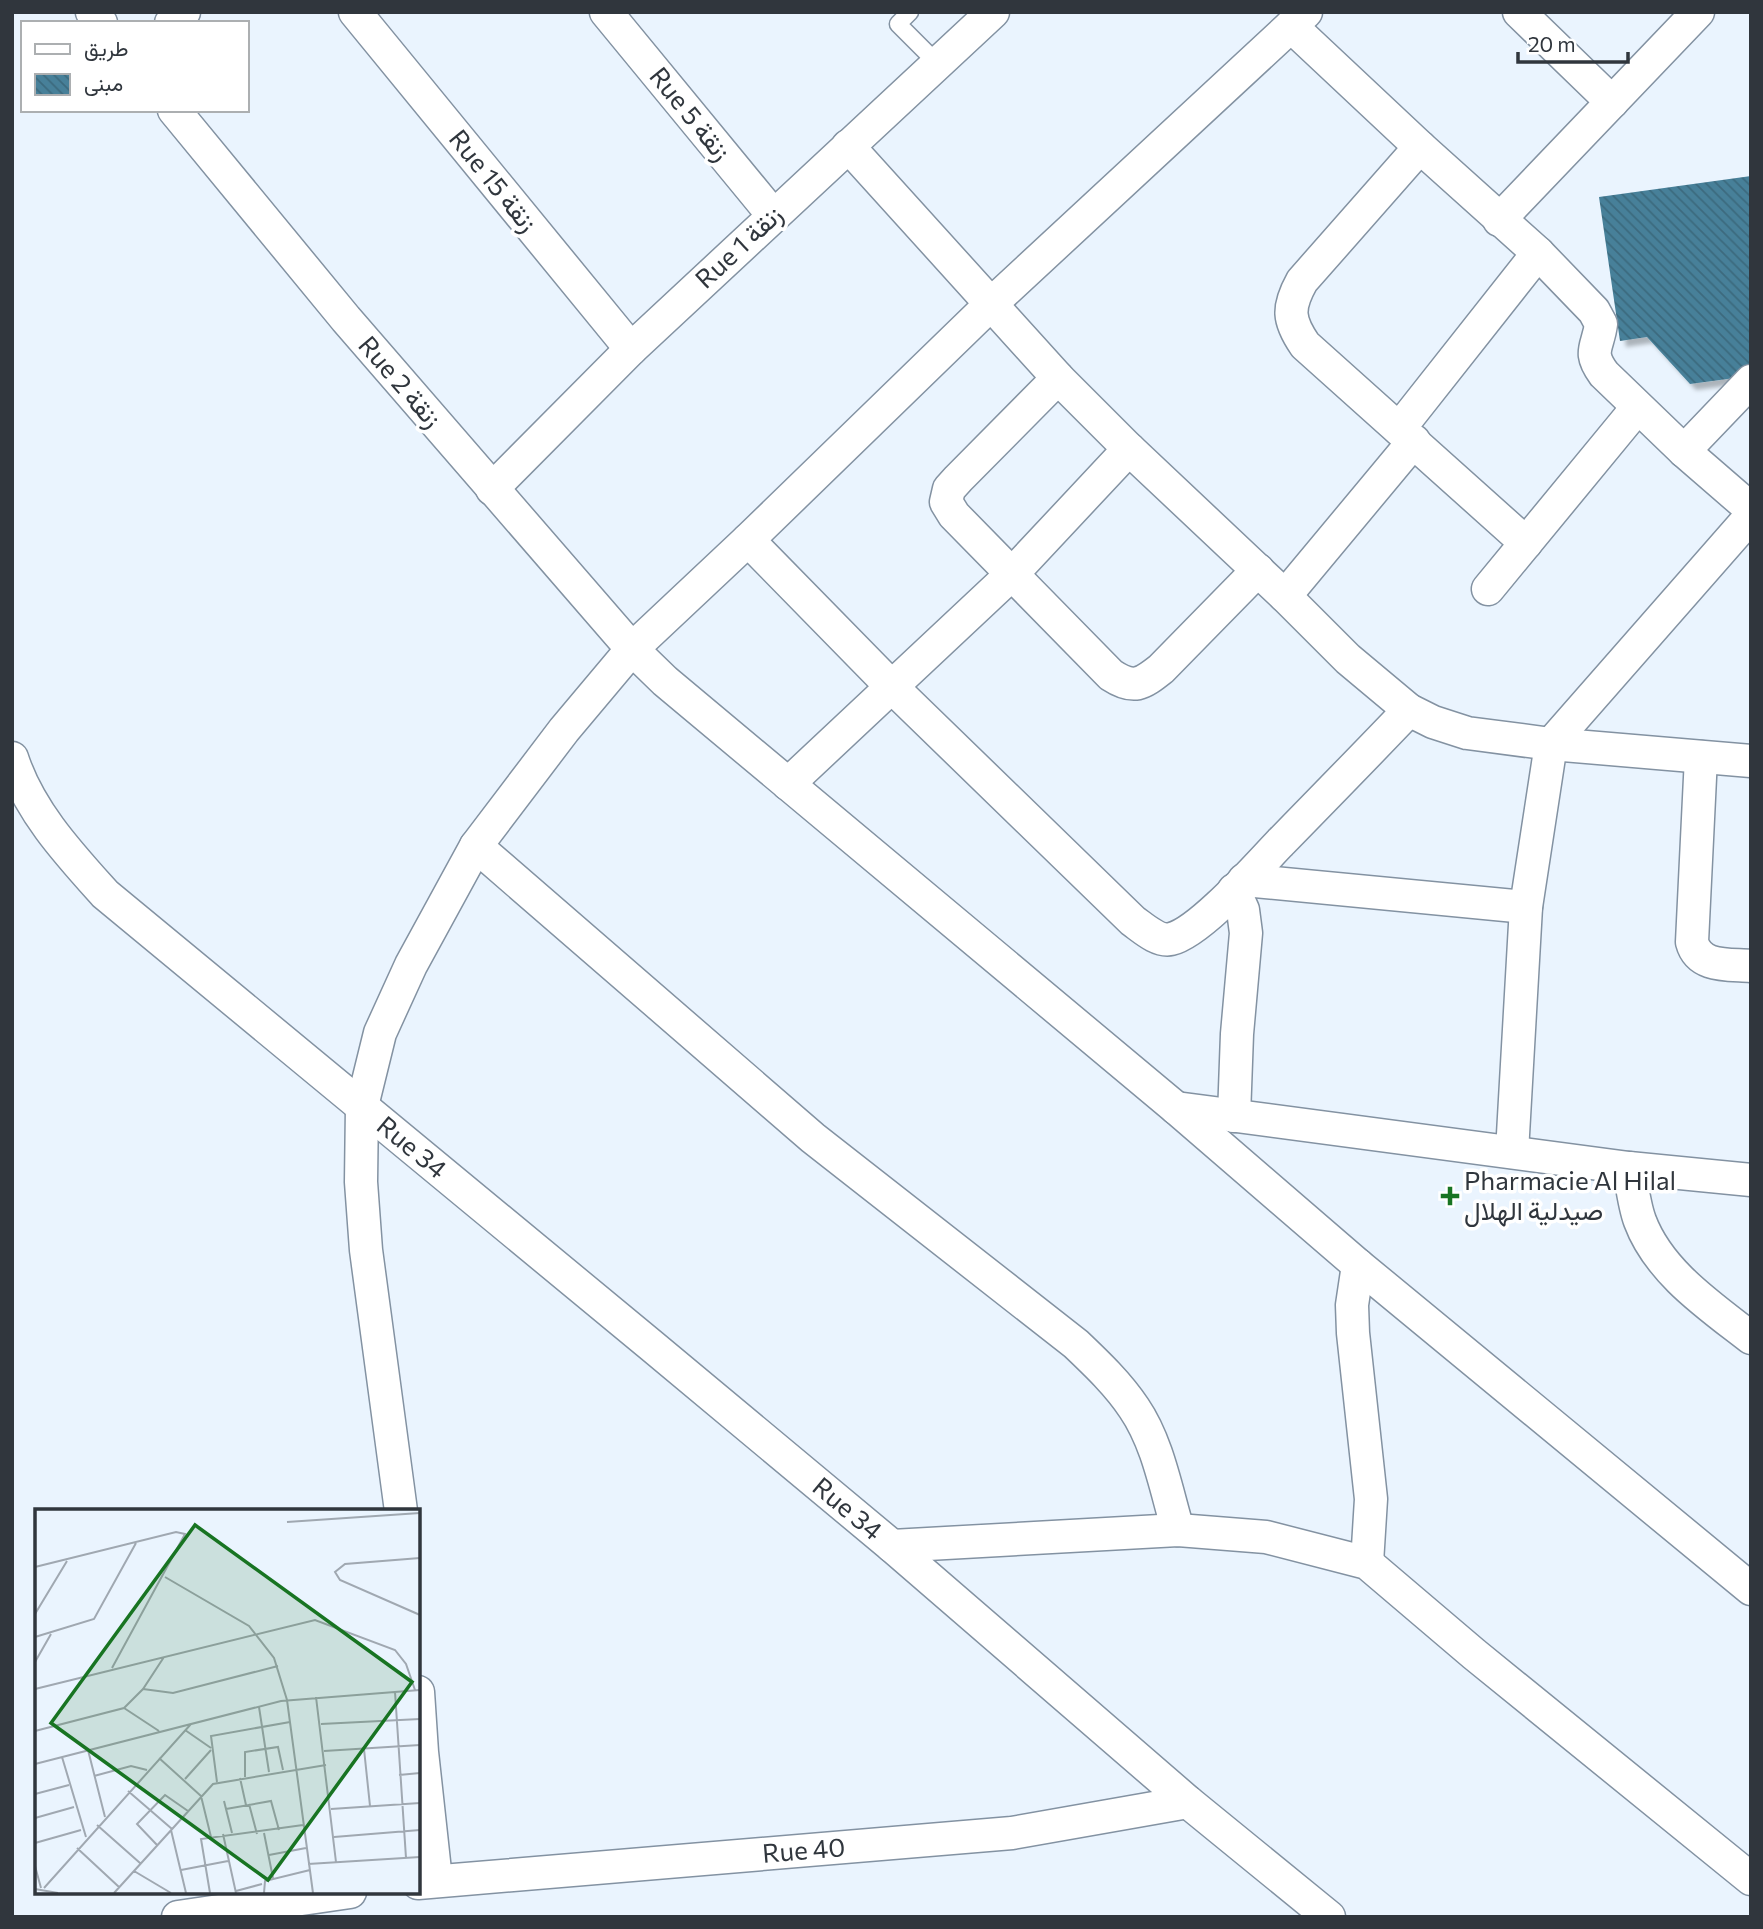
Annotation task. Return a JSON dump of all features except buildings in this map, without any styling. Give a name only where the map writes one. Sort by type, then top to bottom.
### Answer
[{"type":"street","name":"Rue 15 زنقة","points":[[355,12],[631,349]]},
{"type":"street","name":"Rue 5 زنقة","points":[[606,12],[773,215]]},
{"type":"street","name":"Rue 1 زنقة","points":[[492,489],[631,349],[993,12]]},
{"type":"street","points":[[1519,12],[1612,102]]},
{"type":"street","points":[[1499,219],[1698,12]]},
{"type":"street","points":[[401,1509],[366,1250],[361,1182],[362,1107],[380,1033],[411,965],[476,846],[564,730],[632,649],[990,305],[1298,19],[1420,147],[1538,253],[1598,317],[1601,324],[1594,346],[1596,364],[1637,408],[1751,509]]},
{"type":"street","name":"Rue 2 زنقة","points":[[176,112],[346,319],[632,649],[664,681],[1176,1108],[1358,1265],[1751,1589]]},
{"type":"street","points":[[848,146],[1058,378],[1348,659],[1409,710],[1433,722],[1467,733],[1551,744],[1751,761]]},
{"type":"street","points":[[1420,147],[1302,281],[1292,298],[1290,313],[1295,331],[1305,345],[1526,543]]},
{"type":"street","points":[[1285,596],[1407,435],[1538,253]]},
{"type":"street","points":[[1058,378],[958,479],[947,495],[948,509],[1111,675],[1123,683],[1135,685],[1147,680],[1258,570]]},
{"type":"street","points":[[1684,451],[1751,382]]},
{"type":"street","points":[[1488,589],[1637,408]]},
{"type":"street","points":[[788,784],[1012,574],[1129,449]]},
{"type":"street","points":[[1512,1152],[1526,907],[1551,744],[1751,516]]},
{"type":"street","points":[[748,540],[892,687],[1133,921],[1154,936],[1167,940],[1182,934],[1239,885],[1409,710]]},
{"type":"street","points":[[1701,757],[1692,942],[1694,951],[1705,961],[1751,966]]},
{"type":"street","name":"Rue 34","points":[[12,758],[28,793],[46,822],[68,853],[105,894],[892,1546],[1188,1802],[1329,1917]]},
{"type":"street","points":[[476,846],[813,1138],[1076,1343],[1135,1409],[1150,1439],[1178,1530]]},
{"type":"street","points":[[1239,885],[1526,907]]},
{"type":"street","points":[[1234,1116],[1237,1034],[1246,933],[1239,885]]},
{"type":"street","points":[[1176,1108],[1629,1168],[1751,1180]]},
{"type":"street","points":[[1629,1168],[1639,1218],[1654,1247],[1678,1278],[1751,1338]]},
{"type":"street","points":[[1358,1265],[1352,1305],[1371,1499],[1367,1563]]},
{"type":"street","points":[[892,1546],[1178,1530],[1266,1537],[1367,1563],[1474,1654],[1751,1879]]},
{"type":"street","points":[[420,1722],[427,1881]]},
{"type":"street","name":"Rue 40","points":[[427,1881],[612,1868],[1012,1833],[1188,1802]]},
{"type":"street","points":[[177,1917],[336,1894]]},
{"type":"lane","points":[[910,12],[898,24],[937,64]]},
{"type":"place","name":"Pharmacie Al Hilal صيدلية الهلال","points":[[1450,1196]]}]
